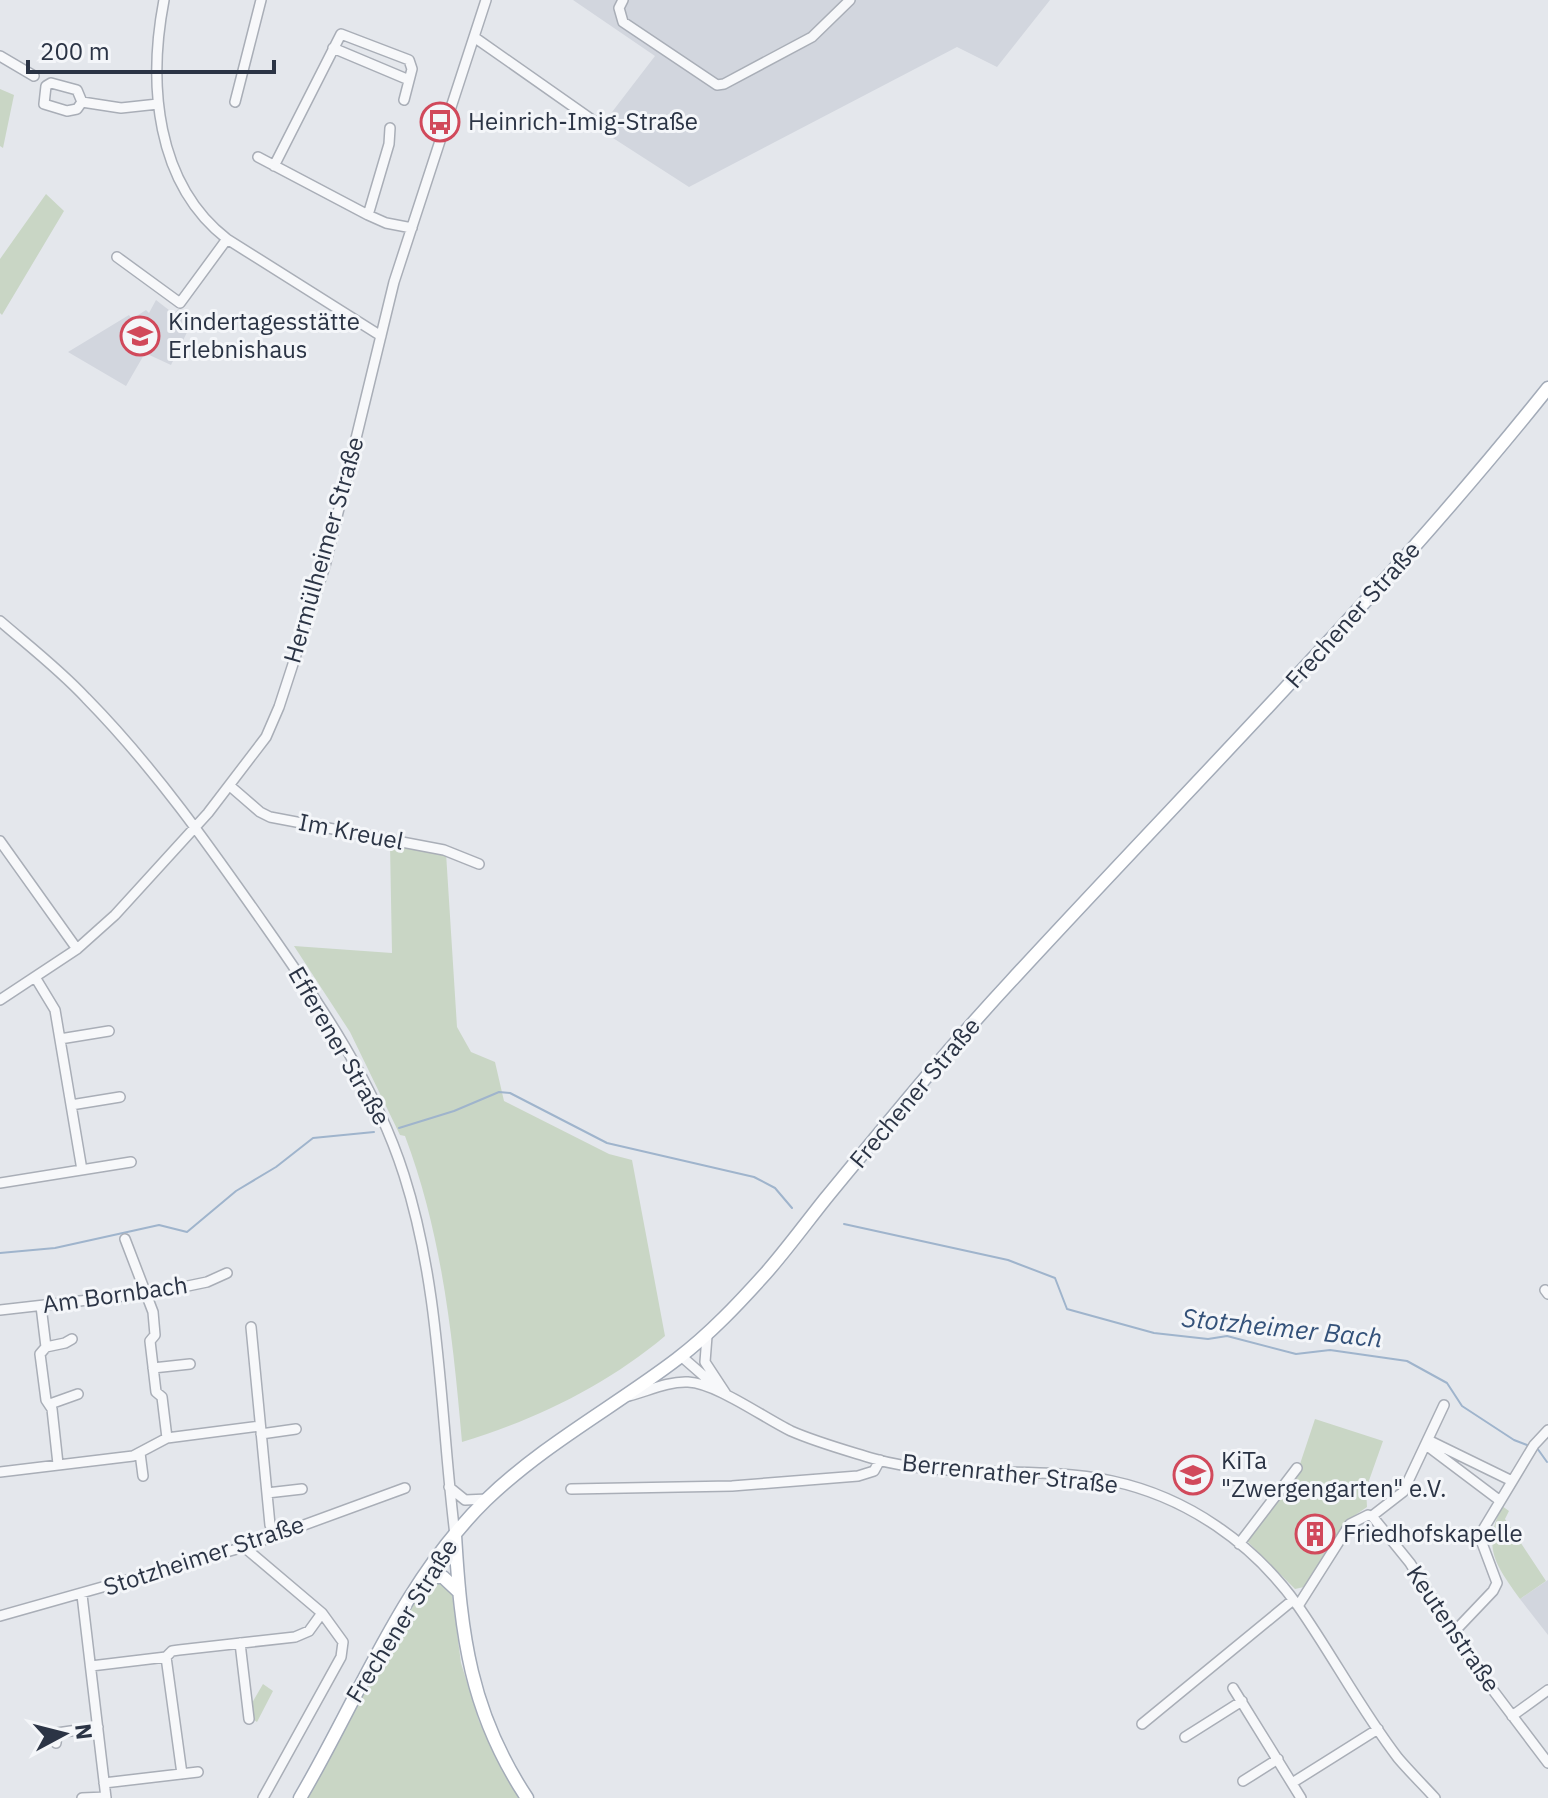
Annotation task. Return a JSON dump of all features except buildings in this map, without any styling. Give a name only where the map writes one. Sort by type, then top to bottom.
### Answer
[{"type":"main road","name":"Frechener Straße","points":[[300,1798],[374,1659],[420,1584],[455,1535],[488,1499],[554,1442],[681,1356],[768,1270],[877,1135],[1001,992],[1318,655],[1428,532],[1548,388]]},
{"type":"main road","name":"Efferener Straße","points":[[455,1535],[464,1643],[475,1692],[498,1748],[527,1798]]},
{"type":"main road","points":[[420,1584],[433,1577],[443,1577],[459,1592]]},
{"type":"street","points":[[164,0],[157,41],[158,104],[174,167],[188,197],[208,224],[227,239],[381,336]]},
{"type":"street","points":[[235,102],[261,0]]},
{"type":"street","points":[[623,0],[619,8],[623,22],[717,85],[812,37],[850,0]]},
{"type":"street","name":"Hermülheimer Straße","points":[[0,1000],[77,949],[115,915],[230,786],[266,737],[279,707],[325,566],[394,282],[474,37],[482,1]]},
{"type":"street","points":[[274,166],[339,35],[345,33],[409,60],[412,69],[404,100]]},
{"type":"street","points":[[474,37],[598,124]]},
{"type":"street","points":[[333,48],[409,80]]},
{"type":"street","points":[[0,56],[34,76]]},
{"type":"street","points":[[82,102],[121,108],[158,104]]},
{"type":"street","points":[[368,215],[389,144],[390,128]]},
{"type":"street","points":[[258,157],[368,215],[386,223],[412,228]]},
{"type":"street","points":[[117,257],[180,303],[227,239]]},
{"type":"street","name":"Efferener Straße","points":[[0,621],[87,698],[123,737],[194,826],[305,982],[368,1087],[405,1177],[431,1295],[455,1535]]},
{"type":"street","name":"Im Kreuel","points":[[230,786],[270,817],[444,850],[479,864]]},
{"type":"street","points":[[0,841],[77,949]]},
{"type":"street","points":[[35,977],[53,1003],[82,1170]]},
{"type":"street","points":[[60,1039],[109,1031]]},
{"type":"street","points":[[71,1105],[120,1097]]},
{"type":"street","points":[[0,1183],[131,1162]]},
{"type":"street","points":[[125,1239],[153,1312],[155,1335],[150,1341],[156,1392],[162,1397],[167,1438]]},
{"type":"street","name":"Am Bornbach","points":[[0,1310],[147,1293],[207,1282],[227,1273]]},
{"type":"street","points":[[41,1306],[46,1347]]},
{"type":"street","points":[[251,1327],[270,1525],[275,1536]]},
{"type":"street","name":"Berrenrather Straße","points":[[708,1331],[704,1343],[705,1362],[728,1396]]},
{"type":"street","points":[[58,1464],[40,1354],[46,1347],[72,1339]]},
{"type":"street","name":"Berrenrather Straße","points":[[681,1356],[728,1396]]},
{"type":"street","points":[[153,1368],[190,1364]]},
{"type":"street","name":"Berrenrather Straße","points":[[624,1397],[676,1382],[696,1382],[793,1432],[880,1460],[928,1469],[1045,1473],[1115,1482],[1158,1494],[1193,1510],[1239,1544],[1296,1603],[1378,1729],[1434,1797]]},
{"type":"street","points":[[50,1404],[78,1394]]},
{"type":"street","points":[[1142,1724],[1296,1603],[1350,1524],[1372,1516],[1403,1492],[1444,1405]]},
{"type":"street","points":[[0,1472],[116,1458],[140,1453],[167,1438],[296,1429]]},
{"type":"street","points":[[1453,1633],[1497,1583],[1482,1536],[1499,1500],[1534,1445],[1548,1430]]},
{"type":"street","points":[[1427,1442],[1512,1481]]},
{"type":"street","points":[[1427,1442],[1499,1500]]},
{"type":"street","points":[[140,1453],[143,1476]]},
{"type":"street","name":"Berrenrather Straße","points":[[571,1489],[732,1486],[858,1476],[874,1471],[880,1460]]},
{"type":"street","points":[[1239,1544],[1297,1468]]},
{"type":"street","points":[[449,1487],[465,1500],[488,1499]]},
{"type":"street","name":"Stotzheimer Straße","points":[[1,1613],[82,1595],[244,1547],[405,1488]]},
{"type":"street","points":[[267,1493],[302,1489]]},
{"type":"street","name":"Keutenstraße","points":[[1372,1516],[1410,1563],[1453,1633],[1548,1763]]},
{"type":"street","points":[[244,1547],[322,1613],[343,1642],[341,1657],[263,1798]]},
{"type":"street","points":[[82,1595],[106,1797],[82,1798]]},
{"type":"street","points":[[91,1666],[166,1657],[172,1651],[295,1637],[309,1631],[322,1613]]},
{"type":"street","points":[[240,1643],[249,1719]]},
{"type":"street","points":[[166,1657],[182,1774]]},
{"type":"street","points":[[1233,1688],[1301,1798]]},
{"type":"street","points":[[1512,1716],[1548,1690]]},
{"type":"street","points":[[1185,1737],[1242,1701]]},
{"type":"street","points":[[56,1743],[57,1733],[98,1727]]},
{"type":"street","points":[[1292,1783],[1378,1729]]},
{"type":"street","points":[[1243,1781],[1278,1759]]},
{"type":"street","points":[[104,1783],[198,1772]]},
{"type":"shaded area","points":[[573,0],[1050,0],[997,67],[957,47],[689,187],[599,129],[655,56]]},
{"type":"shaded area","name":"Kindertagesstätte Erlebnishaus","points":[[156,300],[174,314],[178,309],[193,320],[171,365],[145,353],[126,386],[68,352],[129,315],[132,319],[146,310],[149,313]]},
{"type":"shaded area","points":[[1548,1580],[1548,1635],[1520,1599]]},
{"type":"green space","points":[[0,89],[14,95],[3,148],[0,146]]},
{"type":"green space","points":[[46,194],[64,211],[2,315],[0,259]]},
{"type":"green space","points":[[390,844],[446,853],[457,1027],[471,1052],[495,1062],[504,1101],[609,1154],[632,1160],[665,1336],[619,1370],[569,1399],[516,1423],[462,1442],[444,1287],[418,1173],[405,1136],[400,1135],[350,1032],[294,946],[392,953]]},
{"type":"green space","points":[[1315,1419],[1383,1441],[1366,1489],[1367,1507],[1345,1522],[1304,1587],[1295,1589],[1247,1541],[1297,1473]]},
{"type":"green space","points":[[1502,1506],[1509,1511],[1505,1519],[1546,1581],[1520,1599],[1498,1565],[1492,1545]]},
{"type":"green space","points":[[440,1582],[452,1594],[461,1663],[479,1721],[522,1798],[307,1798],[391,1638],[423,1589]]},
{"type":"green space","points":[[263,1684],[273,1691],[257,1722],[252,1703]]},
{"type":"waterway","name":"Stotzheimer Bach","points":[[399,1128],[454,1111],[499,1092],[510,1093],[607,1143],[754,1177],[775,1188],[792,1208]]},
{"type":"waterway","name":"Stotzheimer Bach","points":[[0,1253],[55,1248],[159,1225],[187,1232],[236,1191],[276,1167],[313,1138],[374,1132]]},
{"type":"waterway","name":"Stotzheimer Bach","points":[[844,1224],[1008,1260],[1055,1278],[1067,1309],[1154,1333],[1208,1339],[1227,1336],[1296,1354],[1330,1350],[1407,1361],[1447,1383],[1462,1406],[1514,1440],[1527,1445]]},
{"type":"waterway","name":"Stotzheimer Bach","points":[[1537,1448],[1547,1462]]},
{"type":"place","name":"Heinrich-Imig-Straße","points":[[440,122]]},
{"type":"place","name":"Kindertagesstätte Erlebnishaus","points":[[140,336]]},
{"type":"place","name":"KiTa \"Zwergengarten\" e.V.","points":[[1193,1475]]},
{"type":"place","name":"Friedhofskapelle","points":[[1315,1534]]}]
